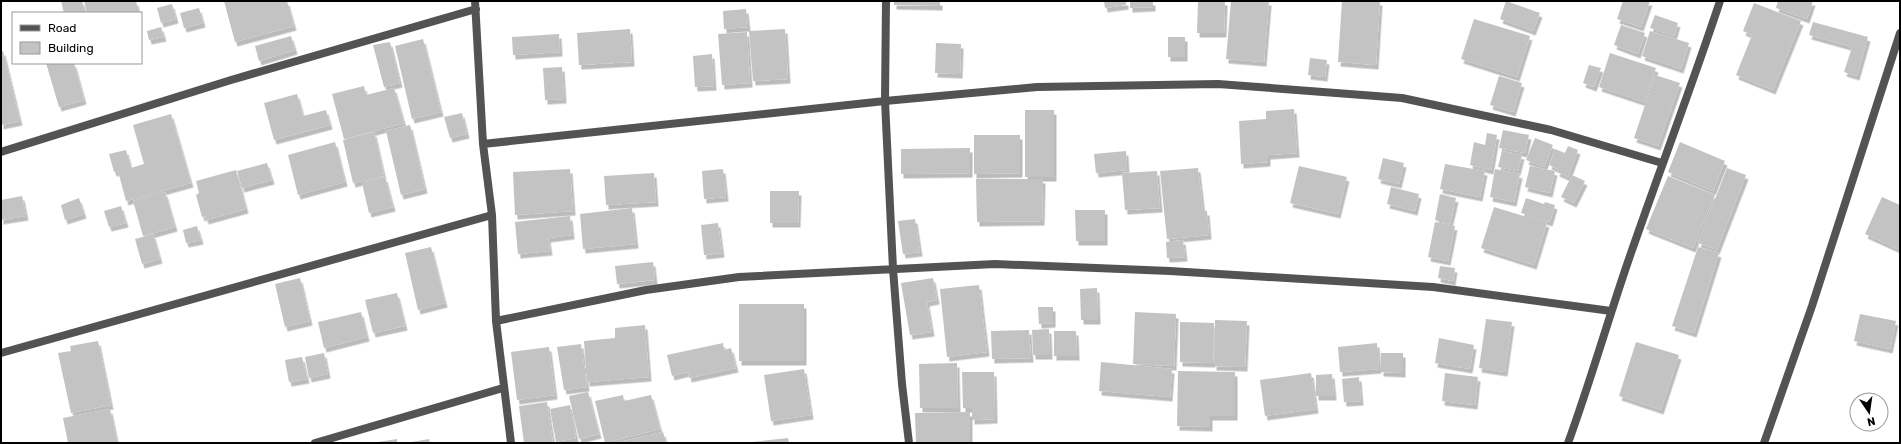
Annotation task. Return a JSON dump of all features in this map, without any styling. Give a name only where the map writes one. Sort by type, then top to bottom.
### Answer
[{"type":"street","points":[[886,1],[885,101],[893,269],[902,384],[909,443]]},
{"type":"street","points":[[1568,443],[1611,311],[1662,163],[1696,74],[1720,1]]},
{"type":"street","points":[[1,152],[475,5],[483,144],[492,215],[496,321],[503,388],[511,443]]},
{"type":"street","points":[[1764,443],[1812,306],[1900,33]]},
{"type":"street","points":[[483,144],[885,101],[1037,87],[1218,84],[1402,98],[1551,130],[1662,163]]},
{"type":"street","points":[[1,353],[492,215]]},
{"type":"street","points":[[496,321],[646,290],[732,278],[995,264],[1170,271],[1433,287],[1611,311]]},
{"type":"street","points":[[315,443],[503,388]]},
{"type":"building","points":[[61,1],[82,1],[86,12],[64,12]]},
{"type":"building","points":[[84,1],[136,1],[139,12],[87,12]]},
{"type":"building","points":[[224,1],[287,1],[294,26],[235,42]]},
{"type":"building","points":[[894,1],[940,1],[940,6],[894,5]]},
{"type":"building","points":[[1104,1],[1126,1],[1126,5],[1105,8]]},
{"type":"building","points":[[1130,1],[1153,1],[1153,7],[1130,8]]},
{"type":"building","points":[[1198,1],[1225,1],[1224,33],[1197,33]]},
{"type":"building","points":[[1231,1],[1269,1],[1264,62],[1226,59]]},
{"type":"building","points":[[1342,1],[1380,1],[1376,65],[1338,62]]},
{"type":"building","points":[[1506,1],[1540,13],[1533,31],[1500,19]]},
{"type":"building","points":[[1623,1],[1650,1],[1641,27],[1617,19]]},
{"type":"building","points":[[1778,1],[1813,1],[1807,19],[1776,8]]},
{"type":"building","points":[[1754,3],[1801,21],[1773,90],[1736,75],[1752,35],[1743,31]]},
{"type":"building","points":[[172,4],[176,19],[161,23],[157,8]]},
{"type":"building","points":[[199,8],[203,23],[184,28],[180,13]]},
{"type":"building","points":[[746,9],[748,27],[724,29],[723,11]]},
{"type":"building","points":[[1655,15],[1678,23],[1674,36],[1650,28]]},
{"type":"building","points":[[1474,19],[1530,36],[1517,77],[1461,59]]},
{"type":"building","points":[[1813,22],[1868,37],[1857,76],[1844,72],[1852,47],[1809,35]]},
{"type":"building","points":[[1621,25],[1645,33],[1638,54],[1614,45]]},
{"type":"building","points":[[161,27],[164,37],[149,40],[147,31]]},
{"type":"building","points":[[630,29],[632,62],[579,65],[577,33]]},
{"type":"building","points":[[785,29],[788,79],[753,81],[749,31]]},
{"type":"building","points":[[1650,31],[1689,43],[1681,69],[1642,56]]},
{"type":"building","points":[[747,32],[750,83],[722,85],[718,34]]},
{"type":"building","points":[[559,34],[560,52],[513,55],[512,37]]},
{"type":"building","points":[[291,36],[295,50],[259,61],[255,46]]},
{"type":"building","points":[[1168,37],[1185,37],[1185,57],[1168,57]]},
{"type":"building","points":[[423,39],[441,112],[412,119],[395,46]]},
{"type":"building","points":[[390,42],[400,83],[384,87],[373,45]]},
{"type":"building","points":[[936,43],[961,44],[960,74],[935,73]]},
{"type":"building","points":[[1,51],[3,51],[20,121],[1,125]]},
{"type":"building","points":[[1610,53],[1656,68],[1644,102],[1599,87]]},
{"type":"building","points":[[712,54],[714,86],[695,87],[693,56]]},
{"type":"building","points":[[1310,58],[1327,60],[1325,77],[1308,75]]},
{"type":"building","points":[[46,64],[74,64],[84,100],[59,107]]},
{"type":"building","points":[[1589,65],[1601,68],[1594,87],[1583,83]]},
{"type":"building","points":[[562,67],[564,99],[545,100],[543,68]]},
{"type":"building","points":[[1655,75],[1680,83],[1658,146],[1634,138]]},
{"type":"building","points":[[1499,76],[1522,83],[1513,112],[1490,105]]},
{"type":"building","points":[[364,86],[366,95],[394,88],[404,123],[344,139],[332,94]]},
{"type":"building","points":[[297,94],[303,116],[326,110],[330,125],[274,140],[264,103]]},
{"type":"building","points":[[1294,109],[1297,153],[1268,155],[1268,162],[1241,164],[1239,121],[1266,119],[1266,111]]},
{"type":"building","points":[[1025,110],[1054,110],[1054,177],[1025,177]]},
{"type":"building","points":[[462,113],[467,134],[450,138],[444,117]]},
{"type":"building","points":[[171,114],[191,183],[126,201],[118,171],[114,172],[109,154],[126,150],[131,168],[144,164],[133,125]]},
{"type":"building","points":[[410,125],[425,189],[401,195],[386,131]]},
{"type":"building","points":[[1503,130],[1529,135],[1525,153],[1499,148]]},
{"type":"building","points":[[374,132],[384,176],[353,183],[343,140]]},
{"type":"building","points":[[1487,133],[1497,135],[1491,170],[1470,165],[1474,142],[1485,145]]},
{"type":"building","points":[[974,135],[1020,135],[1020,173],[974,174]]},
{"type":"building","points":[[1535,138],[1553,145],[1544,167],[1526,160]]},
{"type":"building","points":[[335,142],[345,182],[298,195],[288,155]]},
{"type":"building","points":[[1680,142],[1725,161],[1713,191],[1668,172]]},
{"type":"building","points":[[1568,146],[1578,150],[1568,177],[1557,172],[1558,169],[1549,165],[1555,149],[1565,153]]},
{"type":"building","points":[[970,148],[970,173],[901,174],[901,149]]},
{"type":"building","points":[[1126,151],[1127,170],[1096,173],[1094,154]]},
{"type":"building","points":[[1502,151],[1522,155],[1518,171],[1498,167]]},
{"type":"building","points":[[1383,158],[1404,163],[1399,184],[1378,179]]},
{"type":"building","points":[[267,163],[272,180],[242,188],[237,171]]},
{"type":"building","points":[[1445,164],[1485,171],[1480,197],[1440,189]]},
{"type":"building","points":[[1299,166],[1347,177],[1338,214],[1290,203]]},
{"type":"building","points":[[1530,166],[1555,171],[1550,193],[1525,187]]},
{"type":"building","points":[[1198,168],[1203,211],[1207,211],[1209,235],[1167,239],[1160,171]]},
{"type":"building","points":[[1727,168],[1746,175],[1717,250],[1698,243]]},
{"type":"building","points":[[570,169],[573,211],[515,215],[513,172]]},
{"type":"building","points":[[723,169],[726,197],[704,199],[702,171]]},
{"type":"building","points":[[1495,169],[1520,174],[1514,202],[1490,197]]},
{"type":"building","points":[[236,170],[246,209],[206,220],[205,216],[202,217],[196,195],[199,193],[196,181]]},
{"type":"building","points":[[1157,171],[1160,208],[1125,210],[1122,173]]},
{"type":"building","points":[[654,173],[656,202],[606,205],[604,176]]},
{"type":"building","points":[[1572,175],[1585,181],[1574,203],[1561,197]]},
{"type":"building","points":[[1668,176],[1715,195],[1693,248],[1646,229]]},
{"type":"building","points":[[385,177],[393,207],[369,213],[362,183]]},
{"type":"building","points":[[976,179],[1043,179],[1042,221],[977,222]]},
{"type":"building","points":[[1391,187],[1419,194],[1415,211],[1387,204]]},
{"type":"building","points":[[770,191],[799,191],[798,223],[770,223]]},
{"type":"building","points":[[165,192],[175,227],[143,236],[133,201]]},
{"type":"building","points":[[1440,194],[1456,198],[1450,224],[1435,220]]},
{"type":"building","points":[[22,196],[26,216],[1,220],[1,200]]},
{"type":"building","points":[[1882,197],[1900,205],[1900,250],[1865,234]]},
{"type":"building","points":[[79,198],[84,214],[65,220],[61,205]]},
{"type":"building","points":[[1526,198],[1544,204],[1545,202],[1555,205],[1550,222],[1521,213]]},
{"type":"building","points":[[121,206],[126,223],[109,227],[104,211]]},
{"type":"building","points":[[1494,207],[1547,223],[1534,265],[1481,248]]},
{"type":"building","points":[[632,208],[636,244],[583,249],[580,214]]},
{"type":"building","points":[[1075,210],[1105,210],[1105,241],[1076,241]]},
{"type":"building","points":[[570,216],[572,235],[548,238],[550,251],[518,254],[515,222]]},
{"type":"building","points":[[915,219],[920,252],[903,254],[898,221]]},
{"type":"building","points":[[1435,222],[1455,226],[1448,261],[1428,257]]},
{"type":"building","points":[[718,223],[722,253],[704,255],[701,225]]},
{"type":"building","points":[[197,226],[201,240],[186,243],[183,230]]},
{"type":"building","points":[[153,234],[160,259],[142,264],[135,239]]},
{"type":"building","points":[[1183,240],[1185,257],[1167,258],[1166,242]]},
{"type":"building","points":[[431,247],[445,303],[418,310],[405,253]]},
{"type":"building","points":[[1698,247],[1719,253],[1694,333],[1672,326]]},
{"type":"building","points":[[653,262],[655,280],[617,284],[615,266]]},
{"type":"building","points":[[1440,266],[1455,268],[1453,281],[1438,278]]},
{"type":"building","points":[[300,278],[310,321],[285,327],[275,284]]},
{"type":"building","points":[[933,278],[937,300],[927,302],[932,332],[910,335],[901,283]]},
{"type":"building","points":[[979,285],[987,352],[947,357],[940,289]]},
{"type":"building","points":[[1097,288],[1098,320],[1081,320],[1080,289]]},
{"type":"building","points":[[397,293],[405,326],[373,333],[365,300]]},
{"type":"building","points":[[739,304],[804,304],[804,361],[739,361]]},
{"type":"building","points":[[1038,307],[1053,307],[1053,323],[1039,324]]},
{"type":"building","points":[[361,312],[367,337],[324,348],[318,322]]},
{"type":"building","points":[[1135,312],[1176,314],[1174,366],[1133,364]]},
{"type":"building","points":[[1860,314],[1896,321],[1890,349],[1854,341]]},
{"type":"building","points":[[1486,319],[1512,322],[1505,372],[1479,368]]},
{"type":"building","points":[[1215,320],[1247,321],[1245,367],[1214,366]]},
{"type":"building","points":[[1180,322],[1214,323],[1213,363],[1180,362]]},
{"type":"building","points":[[645,325],[649,377],[587,382],[584,341],[615,338],[615,328]]},
{"type":"building","points":[[1049,329],[1050,355],[1033,355],[1032,330]]},
{"type":"building","points":[[1029,330],[1031,358],[992,359],[991,331]]},
{"type":"building","points":[[1054,331],[1076,331],[1077,356],[1054,356]]},
{"type":"building","points":[[1439,338],[1474,345],[1470,369],[1435,363]]},
{"type":"building","points":[[98,341],[111,405],[71,413],[58,353],[71,351],[70,346]]},
{"type":"building","points":[[1636,342],[1679,355],[1661,410],[1619,396]]},
{"type":"building","points":[[723,343],[724,350],[731,348],[736,368],[689,378],[688,372],[672,376],[667,355]]},
{"type":"building","points":[[1377,343],[1379,369],[1340,372],[1338,347]]},
{"type":"building","points":[[581,344],[587,387],[564,390],[557,347]]},
{"type":"building","points":[[549,347],[555,395],[517,400],[511,352]]},
{"type":"building","points":[[324,353],[328,374],[309,378],[305,357]]},
{"type":"building","points":[[1381,353],[1403,353],[1403,373],[1381,372]]},
{"type":"building","points":[[302,357],[307,379],[289,382],[285,360]]},
{"type":"building","points":[[1101,362],[1172,369],[1170,397],[1099,391]]},
{"type":"building","points":[[957,363],[958,408],[920,408],[919,364]]},
{"type":"building","points":[[804,369],[811,415],[771,421],[764,375]]},
{"type":"building","points":[[1178,371],[1235,372],[1235,416],[1210,416],[1210,427],[1177,426]]},
{"type":"building","points":[[962,372],[994,372],[995,419],[972,420],[972,408],[963,408]]},
{"type":"building","points":[[1311,373],[1316,409],[1265,416],[1260,380]]},
{"type":"building","points":[[1445,373],[1478,377],[1475,405],[1442,401]]},
{"type":"building","points":[[1332,374],[1334,396],[1316,396],[1316,375]]},
{"type":"building","points":[[1359,377],[1361,401],[1344,402],[1342,379]]},
{"type":"building","points":[[588,392],[599,434],[579,439],[569,396]]},
{"type":"building","points":[[623,395],[624,401],[651,395],[660,429],[605,443],[595,401]]},
{"type":"building","points":[[547,402],[553,443],[524,443],[519,406]]},
{"type":"building","points":[[570,405],[576,438],[556,442],[550,409]]},
{"type":"building","points":[[110,409],[117,443],[68,443],[63,418]]},
{"type":"building","points":[[970,412],[970,442],[916,443],[915,413]]},
{"type":"building","points":[[663,432],[666,443],[619,443],[619,442]]},
{"type":"building","points":[[788,438],[789,443],[752,443],[752,442]]},
{"type":"building","points":[[397,439],[397,443],[378,443],[378,442]]},
{"type":"building","points":[[429,439],[430,443],[412,443],[412,442]]}]
